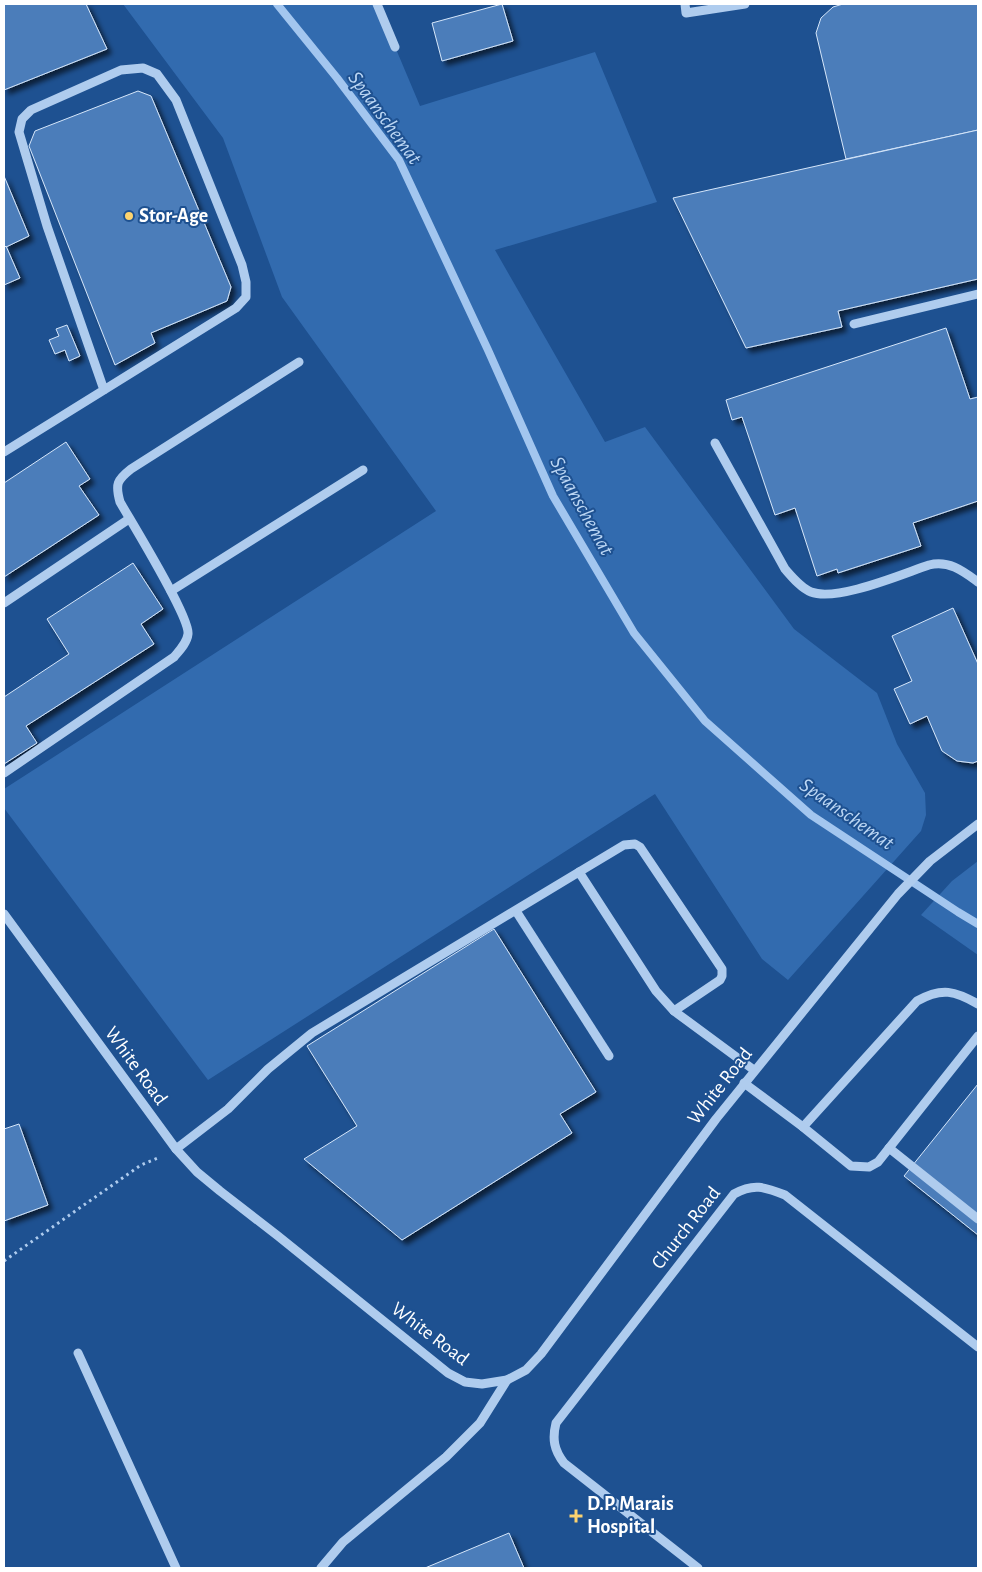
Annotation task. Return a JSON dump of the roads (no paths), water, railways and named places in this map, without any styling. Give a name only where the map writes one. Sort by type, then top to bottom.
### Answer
[{"type":"street","points":[[377,4],[395,48]]},
{"type":"street","points":[[685,4],[686,13],[746,4]]},
{"type":"street","points":[[4,452],[104,390],[236,308],[246,297],[246,282],[242,265],[176,100],[157,74],[143,68],[121,70],[31,110],[22,119],[19,132],[47,226],[104,390]]},
{"type":"street","points":[[854,324],[978,294]]},
{"type":"street","points":[[4,773],[174,657],[188,634],[184,618],[171,591],[120,502],[117,489],[120,478],[130,469],[300,362]]},
{"type":"street","points":[[715,443],[785,569],[794,580],[811,592],[829,595],[845,593],[930,565],[944,563],[962,570],[978,582]]},
{"type":"street","points":[[171,591],[363,470]]},
{"type":"street","points":[[4,603],[129,519]]},
{"type":"street","name":"White Road","points":[[4,914],[176,1150],[197,1172],[448,1373],[465,1382],[482,1384],[507,1380],[526,1370],[541,1354],[754,1070],[898,894],[930,861],[978,824]]},
{"type":"street","points":[[176,1150],[228,1109],[268,1069],[312,1033],[624,845],[635,844],[640,847],[722,969],[720,980],[674,1011]]},
{"type":"street","points":[[579,872],[656,990],[674,1011],[754,1070]]},
{"type":"street","points":[[516,911],[609,1056]]},
{"type":"street","points":[[803,1127],[917,1001],[934,994],[949,991],[978,1004]]},
{"type":"street","points":[[744,1083],[851,1166],[869,1167],[878,1162],[978,1036]]},
{"type":"street","points":[[889,1148],[978,1219]]},
{"type":"street","name":"Church Road","points":[[698,1568],[564,1463],[554,1444],[553,1435],[556,1423],[734,1194],[746,1187],[765,1187],[785,1195],[978,1347]]},
{"type":"street","points":[[78,1352],[176,1568]]},
{"type":"street","points":[[321,1568],[343,1542],[446,1457],[480,1423],[507,1380]]},
{"type":"waterway","name":"Spaanschemat","points":[[277,4],[337,78],[399,160],[488,350],[553,496],[634,633],[705,721],[811,815],[978,924]]},
{"type":"place","name":"Stor-Age","points":[[129,216]]},
{"type":"place","name":"D.P. Marais Hospital","points":[[576,1516]]}]
